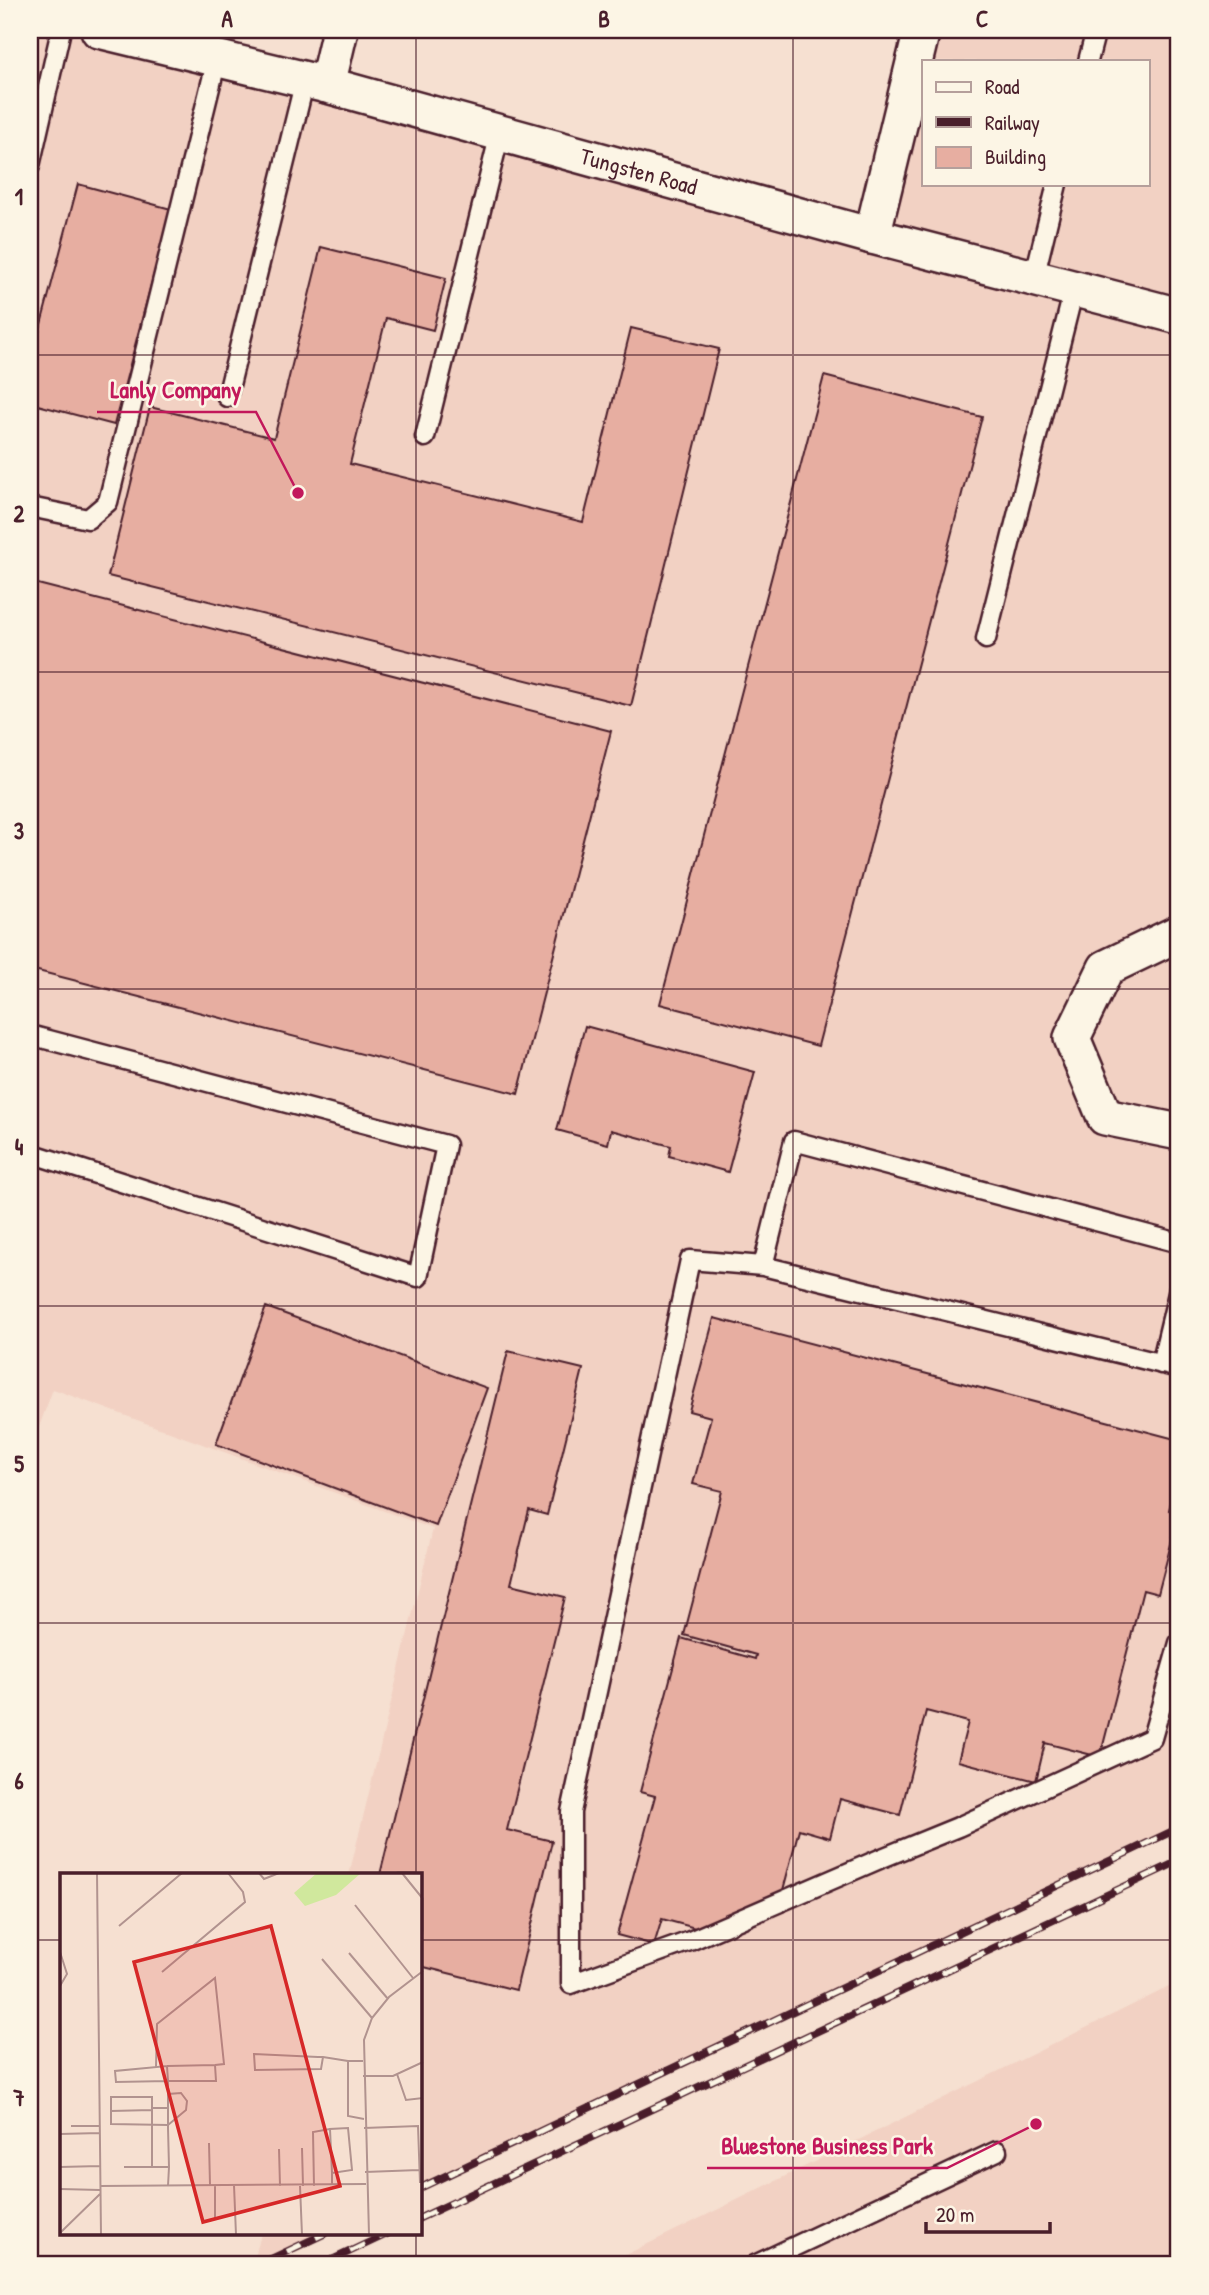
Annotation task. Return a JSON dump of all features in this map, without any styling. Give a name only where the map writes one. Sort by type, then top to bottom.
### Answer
[{"type":"street","name":"Tungsten Road","points":[[99,30],[316,83],[872,236],[1179,316]]},
{"type":"street","points":[[316,83],[340,30]]},
{"type":"street","points":[[872,236],[922,30]]},
{"type":"street","points":[[1179,933],[1106,968],[1072,1038],[1105,1117],[1179,1132]]},
{"type":"lane","points":[[30,166],[35,117],[61,30]]},
{"type":"lane","points":[[1088,60],[1096,30]]},
{"type":"lane","points":[[30,507],[88,519],[108,502],[217,59]]},
{"type":"lane","points":[[227,397],[316,83]]},
{"type":"lane","points":[[425,437],[500,133]]},
{"type":"lane","points":[[1034,278],[1057,186]]},
{"type":"lane","points":[[986,639],[1074,289]]},
{"type":"lane","points":[[30,1035],[446,1145],[418,1277],[30,1153]]},
{"type":"lane","points":[[763,1266],[794,1141],[1179,1243]]},
{"type":"lane","points":[[1179,1368],[763,1266],[690,1259],[571,1812],[572,1984],[690,1941],[958,1827],[1152,1738],[1179,1643]]},
{"type":"lane","points":[[1161,1364],[1179,1289]]},
{"type":"lane","points":[[755,2265],[998,2151]]},
{"type":"shaded area","points":[[30,30],[99,30],[872,236],[921,30],[1179,30],[1179,1828],[422,2187],[422,1873],[349,1873],[433,1529],[53,1389],[30,1451]]},
{"type":"shaded area","points":[[1179,1982],[1179,2265],[605,2265]]},
{"type":"shaded area","points":[[260,2236],[320,2236],[258,2265],[253,2265]]},
{"type":"building","points":[[78,184],[171,209],[114,425],[30,403],[30,366]]},
{"type":"building","points":[[321,247],[446,278],[433,330],[386,318],[350,464],[583,522],[631,328],[719,349],[631,706],[108,576],[150,407],[274,438]]},
{"type":"building","points":[[824,376],[982,417],[818,1046],[660,1004]]},
{"type":"building","points":[[30,582],[611,731],[518,1094],[30,969]]},
{"type":"building","points":[[585,1026],[755,1072],[728,1172],[669,1156],[671,1146],[611,1130],[608,1144],[557,1130]]},
{"type":"building","points":[[266,1307],[487,1388],[436,1526],[216,1444]]},
{"type":"building","points":[[714,1318],[1179,1440],[1179,1471],[1169,1510],[1179,1513],[1158,1594],[1143,1590],[1100,1757],[1045,1743],[1036,1781],[958,1761],[968,1722],[926,1711],[900,1815],[840,1799],[830,1838],[799,1829],[782,1894],[699,1929],[662,1919],[654,1945],[617,1935],[655,1796],[640,1792],[681,1638],[755,1659],[756,1655],[684,1635],[722,1491],[693,1484],[711,1417],[689,1411]]},
{"type":"building","points":[[508,1351],[583,1369],[547,1515],[529,1510],[511,1584],[565,1597],[507,1830],[552,1841],[516,1990],[422,1966],[422,1873],[380,1873]]},
{"type":"railway","points":[[422,2187],[1179,1828]]},
{"type":"railway","points":[[422,2217],[1179,1861]]},
{"type":"railway","points":[[258,2265],[320,2236]]},
{"type":"railway","points":[[321,2265],[383,2236]]},
{"type":"place","name":"Lanly Company","points":[[298,493]]},
{"type":"place","name":"Bluestone Business Park","points":[[1036,2124]]}]
